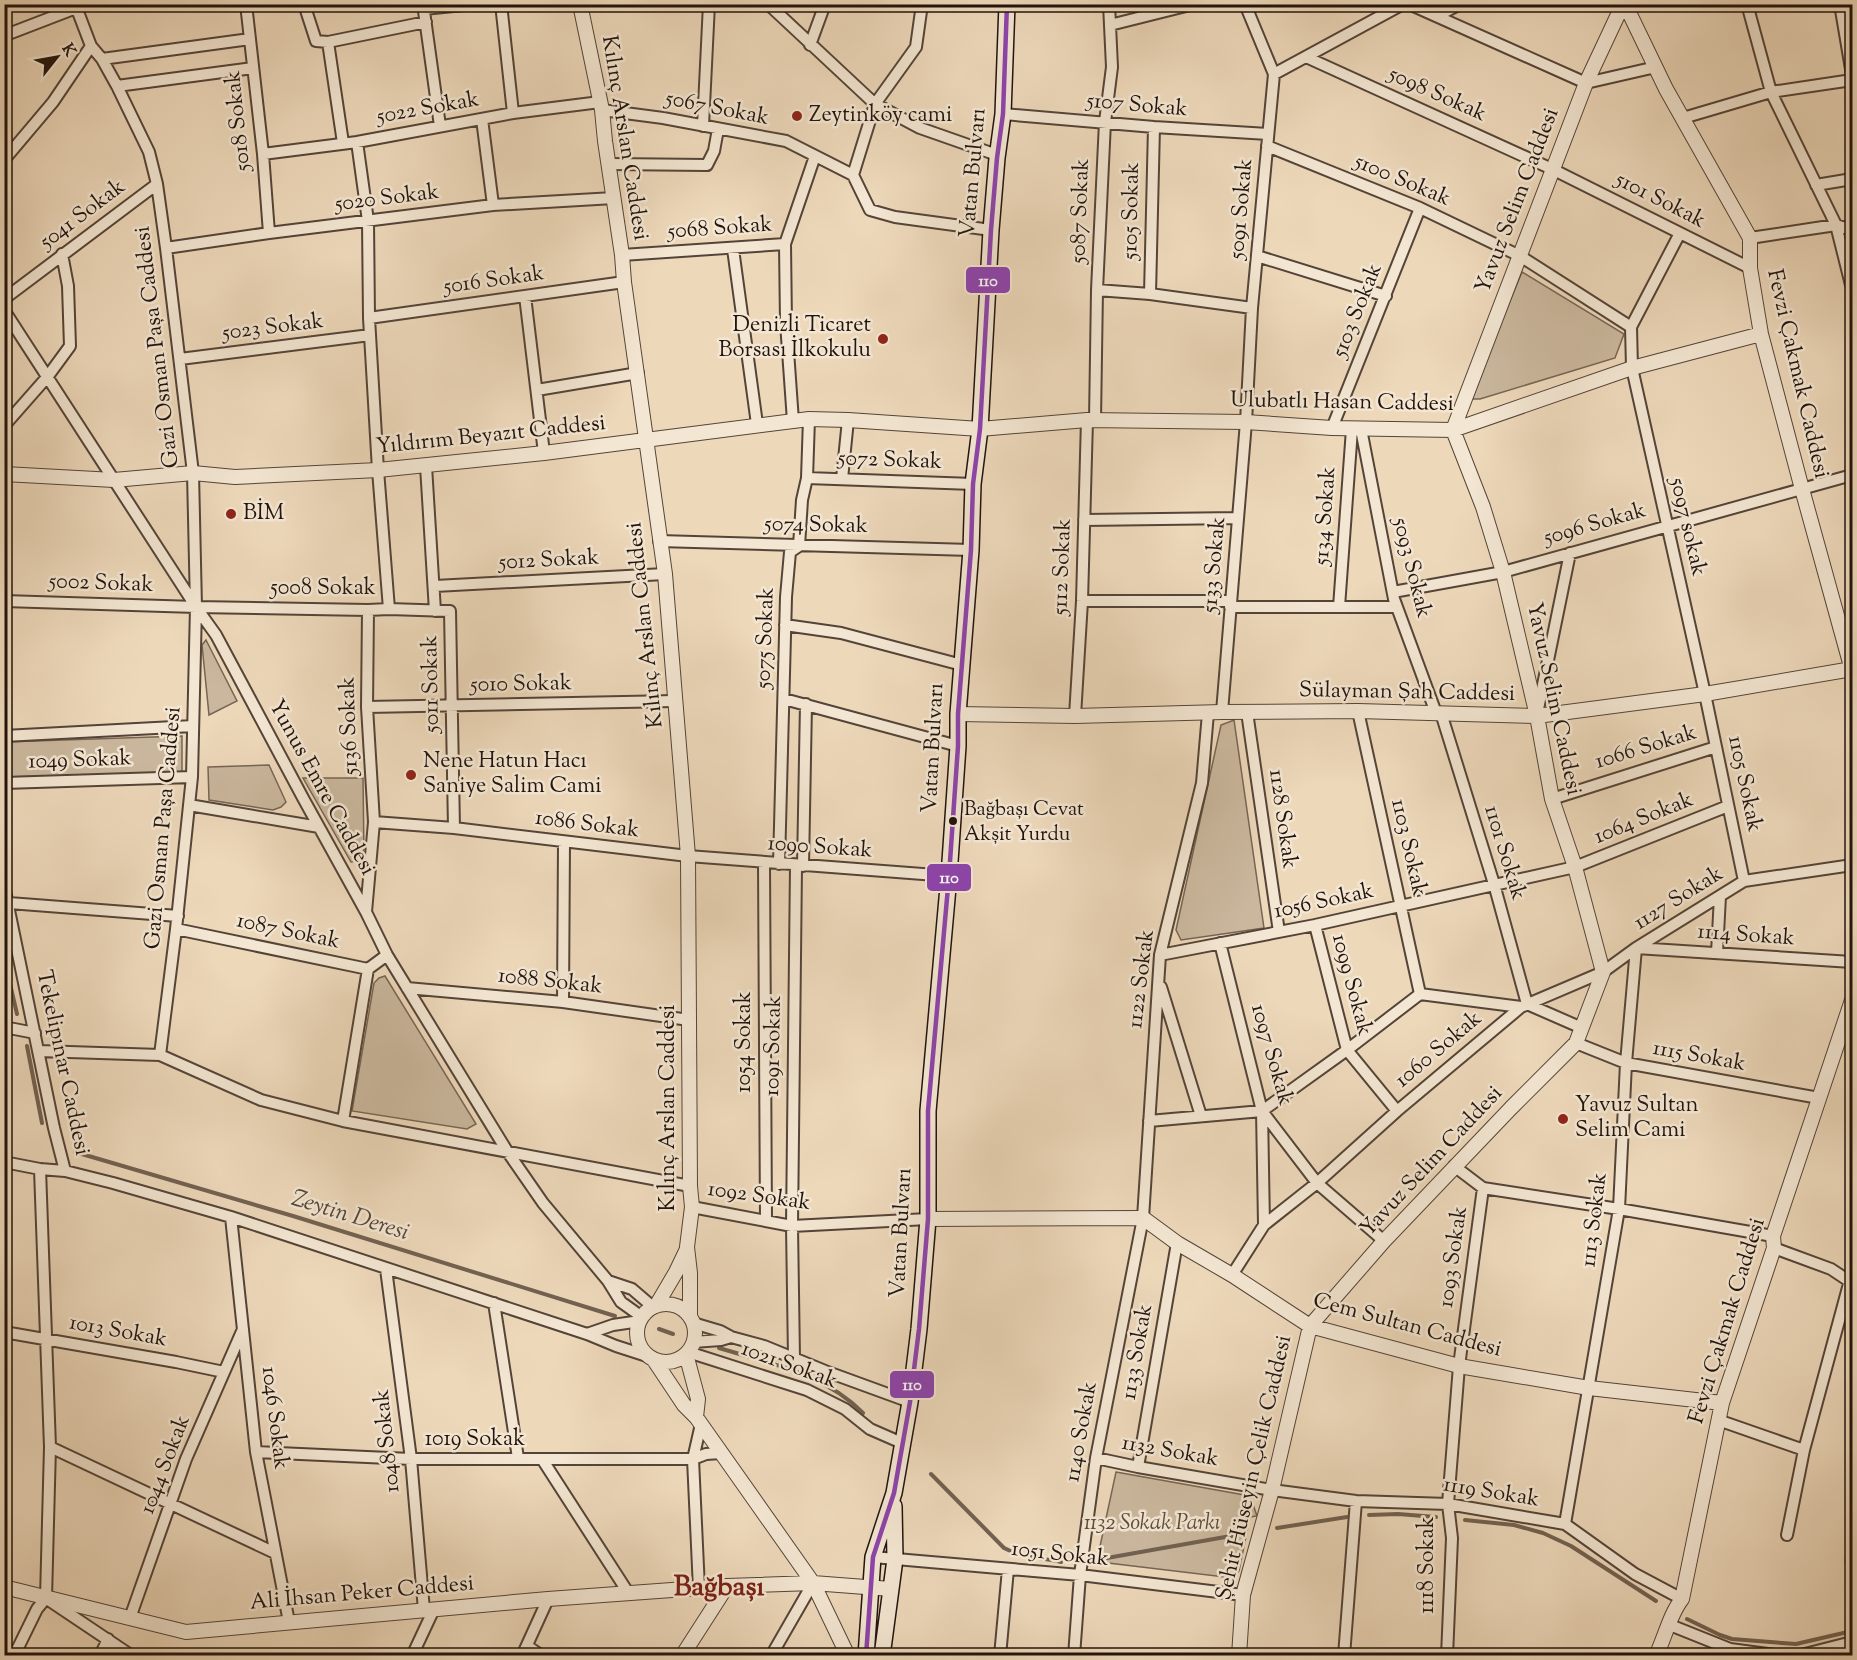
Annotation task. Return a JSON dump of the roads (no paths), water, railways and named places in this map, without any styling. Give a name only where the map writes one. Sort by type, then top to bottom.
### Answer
[{"type":"main road","name":"Vatan Bulvarı","points":[[866,1656],[873,1557],[894,1493],[910,1402],[919,1329],[928,1219],[928,1111],[949,876],[958,714],[971,550],[973,484],[980,429],[991,230],[1003,114],[1007,4]]},
{"type":"main road","name":"Vatan Bulvarı","points":[[882,1656],[895,1559],[894,1493]]},
{"type":"street","name":"5018 Sokak","points":[[246,4],[263,154],[269,233]]},
{"type":"street","points":[[304,4],[316,41],[328,42],[426,22]]},
{"type":"street","points":[[440,126],[423,7],[473,4]]},
{"type":"street","points":[[501,4],[513,113]]},
{"type":"street","name":"Kılınç Arslan Caddesi","points":[[580,4],[601,106],[665,574],[688,856],[692,1208],[687,1247],[691,1320]]},
{"type":"street","points":[[703,126],[708,4]]},
{"type":"street","points":[[768,4],[875,104],[920,128],[997,155]]},
{"type":"street","points":[[810,45],[825,4]]},
{"type":"street","points":[[922,4],[916,47],[875,104],[853,175],[870,210],[895,217],[991,230]]},
{"type":"street","name":"5087 Sokak","points":[[1091,420],[1105,122],[1112,67],[1109,4]]},
{"type":"street","points":[[1110,25],[1194,4]]},
{"type":"street","name":"5091 Sokak","points":[[1245,4],[1274,74],[1252,308],[1246,423]]},
{"type":"street","points":[[1274,74],[1403,4]]},
{"type":"street","points":[[1409,4],[1586,83],[1656,67]]},
{"type":"street","points":[[1437,16],[1460,4]]},
{"type":"street","name":"Fevzi Çakmak Caddesi","points":[[1624,4],[1666,89],[1750,238],[1750,268],[1761,334],[1852,670]]},
{"type":"street","name":"Yavuz Selim Caddesi","points":[[1310,1326],[1384,1241],[1576,1043],[1603,972],[1575,867],[1552,798],[1537,716],[1503,572],[1483,507],[1453,430],[1586,83],[1624,4]]},
{"type":"street","points":[[1747,4],[1770,92],[1836,225],[1852,289]]},
{"type":"street","points":[[1840,4],[1852,75]]},
{"type":"street","points":[[4,32],[11,33],[77,6]]},
{"type":"street","name":"Gazi Osman Paşa Caddesi","points":[[77,6],[91,46],[102,59],[117,86],[149,152],[157,184],[193,473],[196,607],[192,777],[178,916],[160,1054]]},
{"type":"street","points":[[102,59],[250,39]]},
{"type":"street","points":[[328,42],[343,143]]},
{"type":"street","points":[[4,160],[53,102],[91,46]]},
{"type":"street","name":"5098 Sokak","points":[[1306,57],[1552,169]]},
{"type":"street","points":[[117,86],[253,68]]},
{"type":"street","points":[[1683,118],[1770,92],[1852,80]]},
{"type":"street","name":"5022 Sokak","points":[[263,154],[357,142],[513,113],[601,106]]},
{"type":"street","name":"5067 Sokak","points":[[601,106],[786,141],[853,175]]},
{"type":"street","name":"5107 Sokak","points":[[1003,114],[1105,122],[1268,140]]},
{"type":"street","points":[[482,118],[493,205]]},
{"type":"street","name":"5105 Sokak","points":[[1150,294],[1154,127]]},
{"type":"street","points":[[609,164],[707,165],[714,151],[718,129]]},
{"type":"street","name":"5100 Sokak","points":[[1268,140],[1520,256],[1631,327]]},
{"type":"street","points":[[357,142],[368,221],[369,318],[389,609]]},
{"type":"street","points":[[793,421],[786,323],[785,244],[815,156]]},
{"type":"street","name":"5101 Sokak","points":[[1552,169],[1750,268]]},
{"type":"street","points":[[1816,185],[1852,179]]},
{"type":"street","name":"5041 Sokak","points":[[4,298],[157,184]]},
{"type":"street","name":"5020 Sokak","points":[[166,248],[493,205],[614,198]]},
{"type":"street","name":"5103 Sokak","points":[[1332,428],[1420,208]]},
{"type":"street","points":[[1750,238],[1836,225],[1852,230]]},
{"type":"street","points":[[1631,327],[1680,233]]},
{"type":"street","name":"5068 Sokak","points":[[622,255],[785,244]]},
{"type":"street","points":[[733,249],[757,424]]},
{"type":"street","points":[[4,426],[48,376],[70,346],[68,286],[62,254]]},
{"type":"street","points":[[1257,256],[1386,296]]},
{"type":"street","name":"5016 Sokak","points":[[369,318],[624,282]]},
{"type":"street","points":[[1098,291],[1150,294],[1252,308]]},
{"type":"street","points":[[525,296],[544,453]]},
{"type":"street","name":"Yunus Emre Caddesi","points":[[4,310],[216,635],[387,955],[507,1151],[543,1203],[608,1281],[621,1302],[641,1319]]},
{"type":"street","name":"5097 sokak","points":[[1631,327],[1632,368],[1705,694]]},
{"type":"street","name":"Ulubatlı Hasan Caddesi","points":[[980,429],[1091,420],[1453,430],[1632,368],[1761,334]]},
{"type":"street","name":"5023 Sokak","points":[[180,360],[370,335]]},
{"type":"street","points":[[537,390],[638,373]]},
{"type":"street","name":"Yıldırım Beyazıt Caddesi","points":[[4,474],[114,480],[193,473],[235,477],[378,470],[544,453],[809,419],[980,429]]},
{"type":"street","name":"5075 Sokak","points":[[779,864],[786,597],[790,552],[799,546],[802,500],[807,478],[809,419]]},
{"type":"street","points":[[842,479],[848,420]]},
{"type":"street","name":"5112 Sokak","points":[[1074,716],[1091,420]]},
{"type":"street","name":"5133 Sokak","points":[[1215,712],[1231,604],[1246,423]]},
{"type":"street","name":"5093 Sokak","points":[[1357,429],[1397,607],[1438,713]]},
{"type":"street","name":"5134 Sokak","points":[[1339,607],[1357,429]]},
{"type":"street","points":[[426,466],[435,611]]},
{"type":"street","name":"5096 Sokak","points":[[1393,592],[1503,572],[1852,475]]},
{"type":"street","name":"5072 Sokak","points":[[807,478],[973,484]]},
{"type":"street","points":[[1084,520],[1238,518]]},
{"type":"street","name":"5074 Sokak","points":[[660,541],[971,550]]},
{"type":"street","points":[[1537,716],[1570,553]]},
{"type":"street","name":"5012 Sokak","points":[[435,586],[665,574]]},
{"type":"street","name":"5002 Sokak","points":[[4,601],[196,607]]},
{"type":"street","points":[[1082,601],[1397,607]]},
{"type":"street","name":"5008 Sokak","points":[[196,607],[450,612]]},
{"type":"street","name":"5136 Sokak","points":[[366,912],[374,822],[367,707],[368,610]]},
{"type":"street","name":"5011 Sokak","points":[[450,612],[454,828]]},
{"type":"street","points":[[785,625],[841,633],[962,665]]},
{"type":"street","name":"Sülayman Şah Caddesi","points":[[958,714],[1074,716],[1358,711],[1537,716],[1705,694],[1852,670]]},
{"type":"street","name":"1105 Sokak","points":[[1705,694],[1744,881]]},
{"type":"street","points":[[784,699],[958,746]]},
{"type":"street","name":"5010 Sokak","points":[[367,707],[675,700]]},
{"type":"street","name":"1091 Sokak","points":[[794,1358],[792,1226],[806,704]]},
{"type":"street","name":"1103 Sokak","points":[[1358,711],[1420,994]]},
{"type":"street","name":"1122 Sokak","points":[[1143,1218],[1160,955],[1202,783],[1215,712]]},
{"type":"street","name":"1128 Sokak","points":[[1247,712],[1279,932]]},
{"type":"street","name":"1101 Sokak","points":[[1438,713],[1494,884],[1524,1006]]},
{"type":"street","points":[[4,736],[194,726]]},
{"type":"street","name":"1066 Sokak","points":[[1552,798],[1716,747]]},
{"type":"street","name":"1049 Sokak","points":[[4,783],[192,777]]},
{"type":"street","points":[[189,805],[319,827]]},
{"type":"street","name":"1064 Sokak","points":[[1494,884],[1575,867],[1728,806]]},
{"type":"street","name":"1086 Sokak","points":[[374,822],[454,828],[688,856]]},
{"type":"street","points":[[563,1002],[564,842]]},
{"type":"street","name":"1090 Sokak","points":[[688,856],[949,876]]},
{"type":"street","name":"1054 Sokak","points":[[764,863],[766,1221]]},
{"type":"street","name":"1127 Sokak","points":[[1603,972],[1636,948],[1744,881],[1852,865]]},
{"type":"street","name":"1056 Sokak","points":[[1160,955],[1315,925],[1494,884]]},
{"type":"street","name":"Tekelipınar Caddesi","points":[[4,886],[65,1171],[114,1183],[330,1248],[386,1269],[587,1334],[651,1358]]},
{"type":"street","points":[[1717,953],[1720,896]]},
{"type":"street","points":[[9,903],[178,916]]},
{"type":"street","name":"1099 Sokak","points":[[1315,925],[1347,1050],[1397,1111]]},
{"type":"street","name":"1087 Sokak","points":[[176,929],[368,969]]},
{"type":"street","name":"1097 Sokak","points":[[1220,943],[1262,1111],[1317,1183],[1384,1241]]},
{"type":"street","name":"1114 Sokak","points":[[1636,948],[1852,962]]},
{"type":"street","name":"1113 Sokak","points":[[1565,1524],[1619,1209],[1626,1063],[1636,948]]},
{"type":"street","points":[[344,1121],[368,969],[387,955]]},
{"type":"street","name":"1060 Sokak","points":[[1264,1225],[1317,1183],[1397,1111],[1524,1006],[1603,972]]},
{"type":"street","points":[[1159,981],[1201,1116]]},
{"type":"street","name":"1088 Sokak","points":[[407,988],[563,1002],[689,1020]]},
{"type":"street","points":[[1149,1121],[1262,1111],[1420,994],[1524,1006],[1582,1028]]},
{"type":"street","name":"Fevzi Çakmak Caddesi","points":[[1656,1656],[1675,1608],[1682,1599],[1722,1403],[1852,1000]]},
{"type":"street","points":[[4,1027],[35,1034]]},
{"type":"street","name":"1115 Sokak","points":[[1576,1043],[1626,1063],[1819,1098]]},
{"type":"street","points":[[39,1050],[160,1054],[261,1100],[344,1121],[690,1186]]},
{"type":"street","points":[[1232,1275],[1264,1225],[1262,1111]]},
{"type":"street","points":[[4,1162],[65,1171]]},
{"type":"street","points":[[1455,1166],[1483,1188],[1619,1209],[1774,1242],[1831,1269],[1851,1282],[1804,1450],[1787,1535]]},
{"type":"street","points":[[14,1656],[37,1609],[46,1598],[50,1447],[40,1169]]},
{"type":"street","name":"1093 Sokak","points":[[1459,1366],[1483,1188]]},
{"type":"street","name":"1092 Sokak","points":[[692,1208],[792,1226],[928,1219]]},
{"type":"street","name":"1046 Sokak","points":[[231,1217],[256,1452],[289,1622]]},
{"type":"street","points":[[928,1219],[1143,1218]]},
{"type":"street","name":"Cem Sultan Caddesi","points":[[1143,1218],[1177,1243],[1232,1275],[1310,1326],[1459,1366],[1589,1388],[1722,1403]]},
{"type":"street","name":"1140 Sokak","points":[[1074,1656],[1080,1575],[1096,1458],[1143,1218]]},
{"type":"street","name":"1133 Sokak","points":[[1138,1467],[1177,1243]]},
{"type":"street","name":"Kılınç Arslan Caddesi","points":[[655,1307],[676,1272],[687,1247]]},
{"type":"street","name":"1048 Sokak","points":[[386,1269],[429,1609]]},
{"type":"street","name":"Yunus Emre Caddesi","points":[[608,1281],[632,1289],[655,1307]]},
{"type":"street","points":[[494,1303],[518,1458]]},
{"type":"street","points":[[849,1656],[813,1582],[699,1420],[684,1405],[639,1343],[637,1328],[641,1319],[655,1307],[671,1305],[678,1307],[691,1320],[731,1337],[764,1346],[910,1402]]},
{"type":"street","points":[[587,1334],[641,1319]]},
{"type":"street","points":[[691,1320],[695,1331],[689,1349],[699,1420],[693,1459],[699,1589]]},
{"type":"street","name":"Şehit Hüseyin Çelik Caddesi","points":[[1239,1656],[1243,1595],[1272,1490],[1310,1326]]},
{"type":"street","name":"1044 Sokak","points":[[130,1618],[186,1459],[243,1329]]},
{"type":"street","name":"1013 Sokak","points":[[4,1332],[224,1372]]},
{"type":"street","points":[[651,1358],[669,1362],[676,1360],[689,1349],[731,1337]]},
{"type":"street","name":"1021 Sokak","points":[[689,1349],[807,1390],[845,1409],[870,1429],[902,1443]]},
{"type":"street","name":"1118 Sokak","points":[[1447,1656],[1452,1538],[1448,1504],[1459,1366]]},
{"type":"street","points":[[1718,1420],[1804,1450]]},
{"type":"street","points":[[50,1447],[275,1553]]},
{"type":"street","name":"1019 Sokak","points":[[256,1452],[411,1459],[693,1459],[721,1453]]},
{"type":"street","name":"1132 Sokak","points":[[1096,1458],[1272,1490]]},
{"type":"street","points":[[542,1459],[629,1594]]},
{"type":"street","name":"1119 Sokak","points":[[1272,1490],[1356,1501],[1448,1504],[1565,1524],[1635,1574],[1682,1599]]},
{"type":"street","points":[[1344,1656],[1356,1501]]},
{"type":"street","name":"1051 Sokak","points":[[873,1557],[1080,1575],[1243,1595]]},
{"type":"street","points":[[1000,1656],[1008,1569]]},
{"type":"street","points":[[771,1656],[813,1582]]},
{"type":"street","name":"Ali İhsan Peker Caddesi","points":[[4,1587],[186,1632],[429,1609],[727,1586],[813,1582],[891,1589]]},
{"type":"street","points":[[682,1656],[727,1586]]},
{"type":"street","points":[[46,1598],[132,1656]]},
{"type":"street","points":[[542,1656],[525,1651],[548,1599]]},
{"type":"street","points":[[412,1656],[429,1609]]},
{"type":"street","points":[[1670,1625],[1730,1649],[1783,1656]]},
{"type":"street","points":[[100,1656],[108,1639]]},
{"type":"street","points":[[1797,1656],[1852,1642]]},
{"type":"waterway","name":"Zeytin Deresi","points":[[4,958],[17,1014]]},
{"type":"waterway","name":"Zeytin Deresi","points":[[27,1046],[42,1123]]},
{"type":"waterway","name":"Zeytin Deresi","points":[[75,1152],[293,1216],[615,1316]]},
{"type":"waterway","name":"Zeytin Deresi","points":[[659,1329],[673,1334]]},
{"type":"waterway","name":"Zeytin Deresi","points":[[719,1348],[777,1365],[814,1379],[848,1399],[863,1413]]},
{"type":"waterway","name":"Zeytin Deresi","points":[[931,1474],[1004,1548],[1024,1555],[1061,1562]]},
{"type":"waterway","name":"Zeytin Deresi","points":[[1369,1515],[1398,1514],[1436,1517]]},
{"type":"waterway","name":"Zeytin Deresi","points":[[1277,1528],[1347,1517]]},
{"type":"waterway","name":"Zeytin Deresi","points":[[1465,1520],[1514,1525],[1543,1533],[1571,1546],[1656,1601]]},
{"type":"waterway","name":"Zeytin Deresi","points":[[1107,1558],[1242,1534]]},
{"type":"waterway","name":"Zeytin Deresi","points":[[1687,1619],[1732,1639],[1782,1643],[1796,1644],[1852,1631]]},
{"type":"place","name":"Zeytinköy cami","points":[[797,116]]},
{"type":"place","name":"Denizli Ticaret Borsası İlkokulu","points":[[883,339]]},
{"type":"place","name":"BİM","points":[[231,514]]},
{"type":"place","name":"Nene Hatun Hacı Saniye Salim Cami","points":[[411,775]]},
{"type":"place","name":"Bağbaşı Cevat Akşit Yurdu","points":[[953,821]]},
{"type":"place","name":"Yavuz Sultan Selim Cami","points":[[1563,1119]]},
{"type":"district","name":"Bağbaşı","points":[[719,1588]]},
{"type":"park label","name":"1132 Sokak Parkı","points":[[1152,1524]]}]
